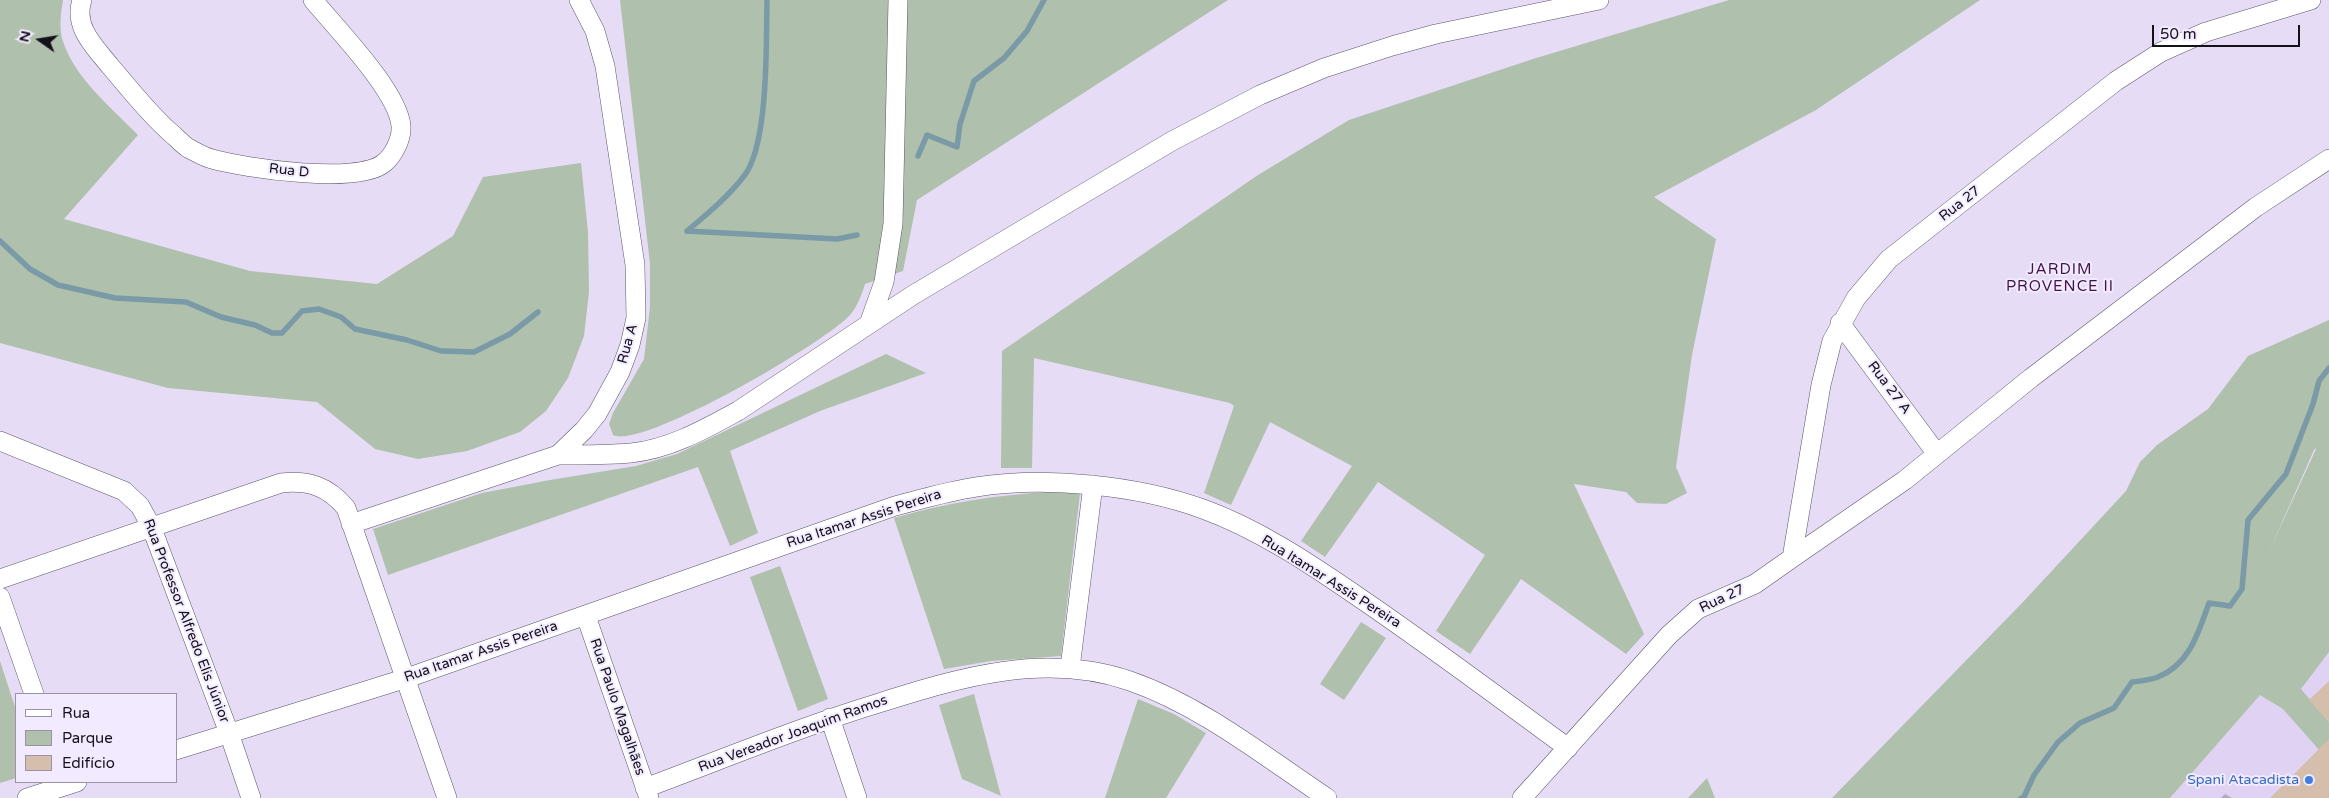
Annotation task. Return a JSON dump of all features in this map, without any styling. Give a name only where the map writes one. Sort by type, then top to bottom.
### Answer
[{"type":"street","name":"Rua D","points":[[82,0],[80,21],[87,38],[150,114],[186,147],[211,159],[273,170],[332,175],[362,172],[383,164],[396,147],[401,127],[394,105],[373,73],[313,0]]},
{"type":"street","name":"Rua A","points":[[351,524],[558,455],[584,430],[609,395],[630,345],[636,318],[635,265],[605,66],[595,31],[580,0]]},
{"type":"street","points":[[869,324],[884,282],[893,224],[898,0]]},
{"type":"street","points":[[558,455],[632,453],[653,449],[691,436],[738,411],[913,295],[1172,141],[1292,81],[1392,46],[1436,34],[1598,0]]},
{"type":"street","name":"Rua 27","points":[[1792,558],[1821,385],[1832,341],[1840,323],[1861,291],[1889,259],[2116,81],[2161,52],[2183,41],[2311,0]]},
{"type":"street","name":"Rua 27","points":[[1522,798],[1669,635],[1698,609],[1755,584],[1876,502],[2031,378],[2200,248],[2271,196],[2329,159]]},
{"type":"street","name":"Rua 27 A","points":[[1840,323],[1937,454]]},
{"type":"street","name":"Rua Professor Alfredo Elis Júnior","points":[[0,441],[124,491],[140,506],[151,526],[229,733],[251,798]]},
{"type":"street","points":[[0,579],[281,483],[303,482],[316,484],[328,490],[346,508],[407,678],[447,798]]},
{"type":"street","name":"Rua Itamar Assis Pereira","points":[[178,749],[407,678],[586,616],[854,519],[940,494],[977,487],[1012,483],[1052,482],[1093,485],[1167,498],[1204,509],[1291,552],[1404,628],[1568,748]]},
{"type":"street","points":[[1070,668],[1093,485]]},
{"type":"street","points":[[0,597],[34,693]]},
{"type":"street","name":"Rua Paulo Magalhães","points":[[586,616],[647,793]]},
{"type":"street","name":"Rua Vereador Joaquim Ramos","points":[[647,793],[830,718],[962,678],[1014,670],[1070,668],[1128,681],[1179,702],[1204,716],[1327,798]]},
{"type":"street","points":[[830,718],[857,798]]},
{"type":"street","points":[[27,798],[70,787]]},
{"type":"shaded area","points":[[2329,652],[2329,798],[2170,798],[2260,695],[2300,689]]},
{"type":"green space","points":[[0,0],[63,0],[61,33],[67,52],[94,91],[138,135],[64,219],[250,271],[377,284],[453,236],[483,177],[581,163],[588,232],[589,292],[584,336],[568,378],[546,411],[520,432],[467,451],[418,459],[375,449],[317,402],[168,388],[0,343]]},
{"type":"green space","points":[[620,0],[1228,0],[917,200],[903,271],[865,284],[853,312],[834,329],[772,369],[694,411],[659,426],[631,435],[613,435],[609,424],[613,413],[644,359],[650,307],[650,264]]},
{"type":"green space","points":[[1729,0],[1980,0],[1816,110],[1654,197],[1716,239],[1692,355],[1676,467],[1687,493],[1666,504],[1637,503],[1626,492],[1574,484],[1644,634],[1626,654],[1521,579],[1470,654],[1436,631],[1485,555],[1378,482],[1325,557],[1301,541],[1352,466],[1270,422],[1231,505],[1204,493],[1234,406],[1230,403],[1034,358],[1032,468],[1001,468],[1002,351],[1258,175],[1349,120],[1533,59]]},
{"type":"green space","points":[[2329,320],[2329,652],[2301,689],[2329,722],[2329,761],[2283,709],[2260,695],[2170,798],[1832,798],[2023,602],[2126,491],[2140,462],[2157,445],[2208,409],[2248,356]],"holes":[[[2316,449],[2268,554],[2314,450]]]},
{"type":"green space","points":[[886,354],[926,373],[820,411],[730,451],[758,533],[730,546],[698,467],[388,575],[373,529],[482,493],[636,466],[677,454]]},
{"type":"green space","points":[[1050,492],[1080,493],[1061,656],[991,661],[944,669],[894,518],[971,500]]},
{"type":"green space","points":[[780,566],[828,699],[798,711],[750,577]]},
{"type":"green space","points":[[1361,622],[1386,638],[1344,700],[1320,684]]},
{"type":"green space","points":[[0,661],[15,707],[15,778],[0,783]]},
{"type":"green space","points":[[974,694],[1001,796],[962,779],[939,705]]},
{"type":"green space","points":[[1138,699],[1174,714],[1206,733],[1166,798],[1105,798]]},
{"type":"green space","points":[[1707,778],[1715,798],[1688,798]]},
{"type":"building","points":[[2329,681],[2329,722],[2309,700]]},
{"type":"building","name":"Spani Atacadista","points":[[2329,739],[2329,798],[2270,798]]},
{"type":"waterway","points":[[687,231],[731,191],[744,176],[752,161],[762,117],[766,66],[767,0]]},
{"type":"waterway","points":[[918,156],[927,135],[957,147],[960,124],[974,81],[1004,58],[1027,31],[1044,0]]},
{"type":"waterway","points":[[687,231],[837,239],[857,235]]},
{"type":"waterway","points":[[0,241],[30,269],[58,285],[115,298],[186,302],[221,317],[255,325],[272,333],[282,333],[302,311],[319,309],[341,317],[355,329],[407,340],[441,351],[474,352],[510,334],[538,312]]},
{"type":"waterway","points":[[2021,798],[2024,797],[2034,775],[2058,742],[2080,723],[2114,708],[2132,682],[2158,677],[2178,664],[2191,646],[2209,603],[2230,606],[2242,589],[2248,520],[2286,474],[2313,404],[2319,381],[2329,368]]},
{"type":"place","name":"Spani Atacadista","points":[[2309,780]]},
{"type":"district","name":"JARDIM PROVENCE II","points":[[2060,278]]}]
